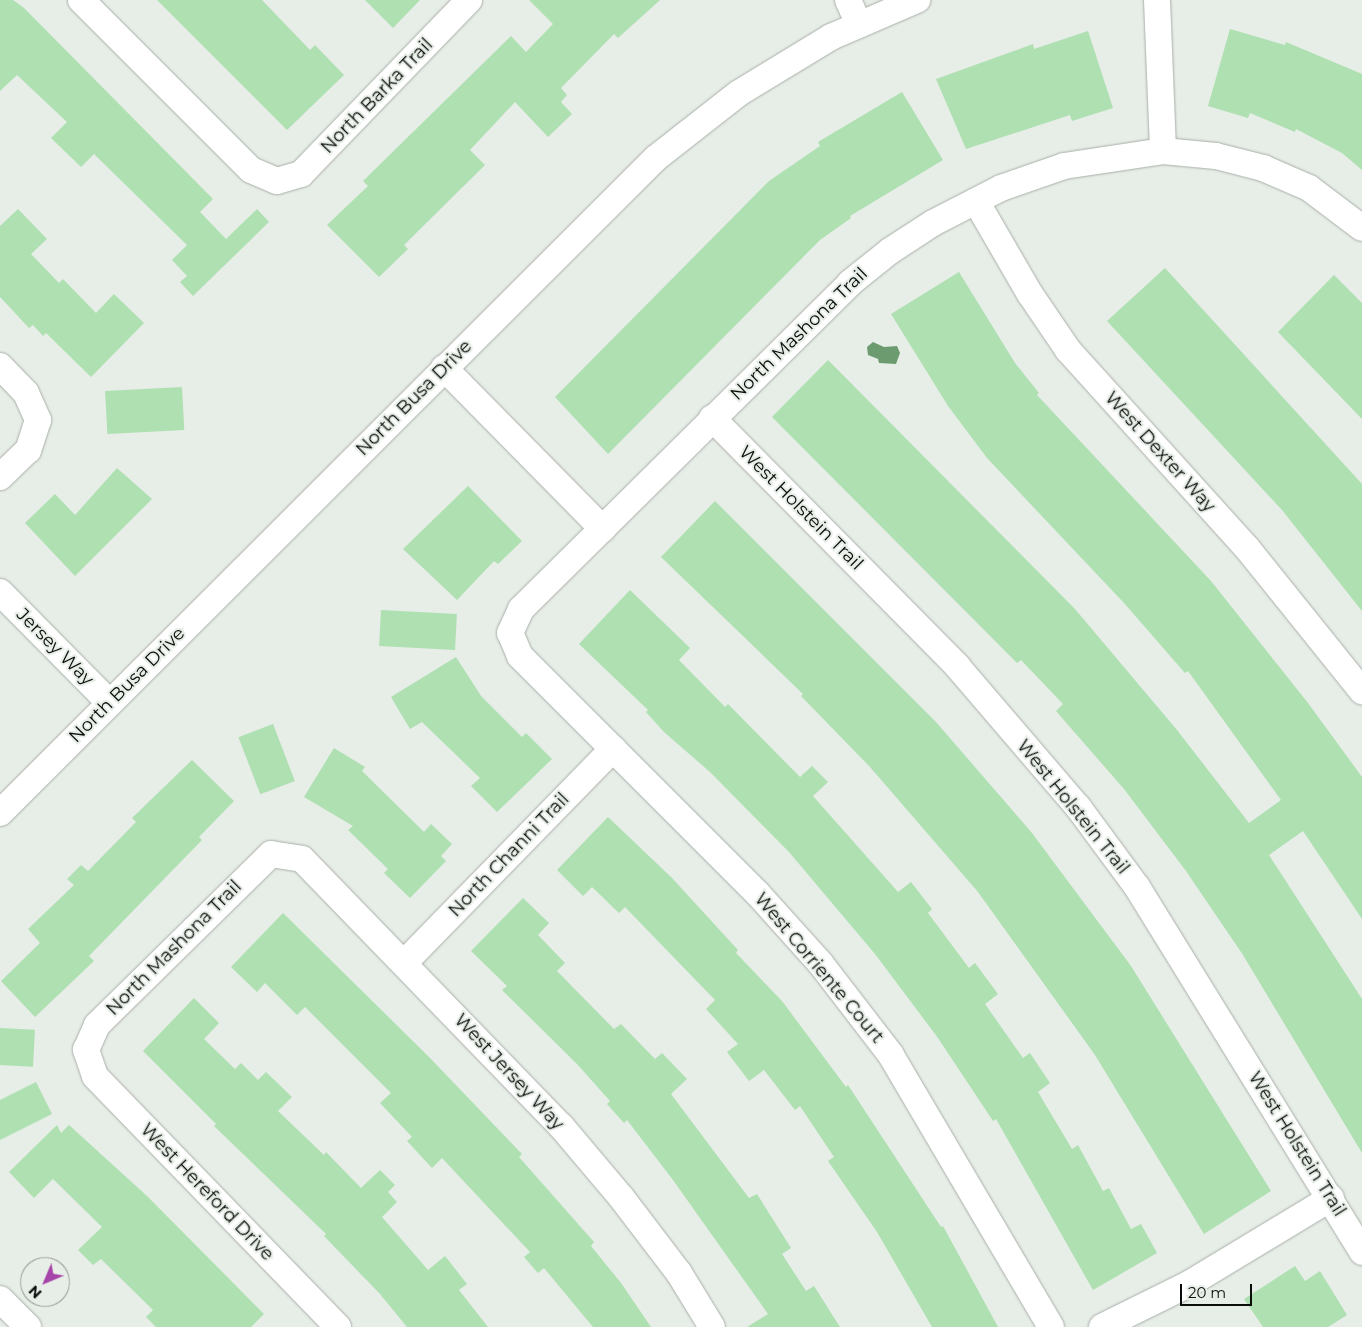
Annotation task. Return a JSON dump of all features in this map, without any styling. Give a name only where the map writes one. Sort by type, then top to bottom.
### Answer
[{"type":"street","name":"North Barka Trail","points":[[81,0],[251,170],[277,180],[302,174],[469,0]]},
{"type":"street","points":[[848,0],[859,25]]},
{"type":"street","name":"North Busa Drive","points":[[0,812],[656,158],[739,93],[831,37],[917,0]]},
{"type":"street","points":[[1157,0],[1163,151]]},
{"type":"street","name":"North Mashona Trail","points":[[510,633],[522,609],[712,418],[850,283],[904,242],[1001,188],[1064,166],[1163,151],[1216,156],[1263,168],[1309,188],[1362,228]]},
{"type":"street","name":"West Dexter Way","points":[[976,201],[1030,294],[1068,350],[1247,548],[1362,691]]},
{"type":"street","points":[[0,366],[26,392],[38,420],[28,450],[0,477]]},
{"type":"street","points":[[444,368],[603,529]]},
{"type":"street","name":"West Holstein Trail","points":[[712,418],[957,666],[1078,807],[1137,887],[1331,1198],[1362,1252]]},
{"type":"street","name":"Jersey Way","points":[[0,592],[110,703]]},
{"type":"street","name":"West Corriente Court","points":[[510,633],[520,656],[758,894],[821,964],[891,1055],[1051,1327]]},
{"type":"street","name":"North Channi Trail","points":[[405,962],[613,749]]},
{"type":"street","name":"North Mashona Trail","points":[[86,1050],[97,1025],[271,854]]},
{"type":"street","name":"West Jersey Way","points":[[271,854],[302,859],[405,962],[561,1126],[621,1197],[679,1272],[712,1327]]},
{"type":"street","name":"West Hereford Drive","points":[[86,1050],[95,1076],[338,1327]]},
{"type":"street","points":[[1102,1327],[1189,1284],[1331,1198]]},
{"type":"street","points":[[0,1299],[28,1327]]},
{"type":"shaded area","points":[[873,342],[884,347],[897,346],[900,353],[896,364],[879,363],[878,359],[868,355],[867,347]]},
{"type":"building","points":[[0,0],[13,0],[24,8],[213,199],[200,212],[226,239],[257,209],[269,222],[193,296],[180,282],[187,276],[172,260],[187,245],[94,154],[81,167],[51,138],[67,122],[17,75],[0,91]]},
{"type":"building","points":[[157,0],[262,0],[310,50],[315,45],[344,75],[287,130]]},
{"type":"building","points":[[365,0],[420,0],[393,28]]},
{"type":"building","points":[[529,0],[660,0],[618,38],[614,34],[561,88],[567,95],[561,102],[572,114],[548,137],[515,102],[470,150],[485,165],[404,245],[408,249],[379,277],[327,225],[368,186],[363,181],[511,36],[526,52],[553,24]]},
{"type":"building","points":[[1230,29],[1285,45],[1286,42],[1362,74],[1362,170],[1342,153],[1296,129],[1295,132],[1250,113],[1248,118],[1208,106]]},
{"type":"building","points":[[1088,31],[1113,108],[1072,121],[1070,115],[966,149],[936,79],[1033,44],[1034,49]]},
{"type":"building","points":[[902,92],[943,160],[850,216],[851,218],[820,240],[608,454],[555,397],[769,181],[820,146],[818,142]]},
{"type":"building","points":[[18,209],[47,239],[31,254],[59,283],[63,279],[96,313],[114,294],[144,323],[91,377],[46,333],[43,336],[33,325],[29,328],[0,297],[0,226]]},
{"type":"building","points":[[1165,268],[1362,484],[1362,611],[1282,510],[1107,321]]},
{"type":"building","points":[[959,272],[1015,363],[1039,393],[1037,395],[1211,581],[1308,703],[1362,777],[1362,919],[1303,831],[1269,855],[1362,999],[1362,1153],[1243,955],[1186,871],[1124,789],[1056,711],[1063,704],[1021,660],[1017,663],[772,417],[828,360],[1075,609],[1177,730],[1249,823],[1281,800],[1188,671],[1185,673],[1124,603],[987,458],[948,406],[891,314]]},
{"type":"building","points":[[1334,275],[1362,303],[1362,419],[1278,332]]},
{"type":"building","points":[[182,387],[184,430],[107,434],[105,391]]},
{"type":"building","points":[[117,468],[152,499],[75,576],[25,523],[55,494],[75,515]]},
{"type":"building","points":[[468,486],[522,541],[498,564],[494,561],[457,600],[403,549]]},
{"type":"building","points":[[715,501],[936,722],[1032,833],[1131,966],[1271,1191],[1204,1234],[1095,1055],[978,892],[870,767],[801,696],[803,694],[661,557]]},
{"type":"building","points":[[630,590],[690,648],[679,660],[725,707],[728,704],[800,777],[812,766],[828,782],[813,796],[898,892],[911,882],[932,909],[928,913],[969,968],[975,963],[998,994],[985,1004],[1023,1058],[1030,1053],[1050,1083],[1038,1092],[1072,1149],[1078,1145],[1103,1191],[1109,1188],[1131,1229],[1141,1224],[1157,1253],[1093,1290],[996,1119],[993,1121],[938,1038],[875,954],[789,852],[710,772],[664,732],[646,712],[648,710],[579,644]]},
{"type":"building","points":[[381,610],[457,614],[455,650],[379,646]]},
{"type":"building","points":[[456,657],[481,696],[522,737],[526,733],[552,759],[497,812],[471,786],[480,778],[422,722],[410,729],[391,697]]},
{"type":"building","points":[[273,724],[295,781],[260,794],[238,737]]},
{"type":"building","points":[[334,748],[365,767],[362,771],[424,832],[431,824],[452,844],[441,856],[446,861],[410,898],[384,873],[388,869],[348,830],[353,826],[304,797]]},
{"type":"building","points":[[192,760],[234,801],[199,837],[202,840],[89,956],[94,961],[35,1017],[1,981],[40,943],[28,929],[74,885],[67,879],[81,865],[88,871],[136,822],[132,818]]},
{"type":"building","points":[[608,817],[672,878],[738,950],[736,953],[782,1001],[846,1087],[848,1085],[941,1227],[943,1226],[998,1327],[932,1327],[877,1232],[828,1161],[834,1157],[800,1106],[795,1110],[764,1070],[749,1081],[727,1052],[738,1044],[706,1009],[715,1000],[625,907],[619,913],[592,887],[583,896],[557,870]]},
{"type":"building","points":[[523,898],[549,923],[538,935],[565,963],[557,971],[614,1029],[621,1024],[655,1059],[662,1053],[687,1079],[671,1094],[749,1198],[757,1194],[791,1248],[782,1254],[806,1291],[814,1286],[840,1327],[747,1327],[768,1314],[673,1180],[627,1120],[624,1123],[607,1104],[610,1101],[577,1064],[502,990],[507,986],[471,951]]},
{"type":"building","points":[[283,913],[429,1057],[522,1154],[519,1157],[594,1242],[591,1246],[621,1283],[651,1327],[593,1327],[544,1268],[538,1273],[524,1257],[530,1252],[442,1158],[432,1168],[407,1141],[412,1137],[380,1103],[391,1093],[305,1007],[297,1015],[265,983],[257,992],[231,967]]},
{"type":"building","points":[[194,998],[219,1023],[204,1039],[235,1069],[241,1063],[258,1080],[266,1072],[292,1097],[278,1111],[324,1155],[326,1152],[361,1188],[380,1170],[395,1185],[388,1192],[397,1202],[382,1217],[428,1270],[445,1256],[467,1284],[459,1290],[488,1327],[407,1327],[380,1294],[324,1236],[326,1234],[214,1126],[216,1124],[143,1051]]},
{"type":"building","points":[[0,1028],[35,1030],[33,1067],[0,1065]]},
{"type":"building","points":[[36,1082],[52,1114],[0,1140],[0,1100]]},
{"type":"building","points":[[57,1125],[61,1133],[69,1125],[147,1196],[264,1314],[251,1327],[156,1327],[146,1317],[153,1310],[101,1259],[93,1265],[78,1250],[102,1227],[53,1179],[34,1198],[9,1172]]},
{"type":"building","points":[[1295,1266],[1305,1281],[1320,1271],[1347,1315],[1328,1327],[1263,1327],[1244,1299]]}]
